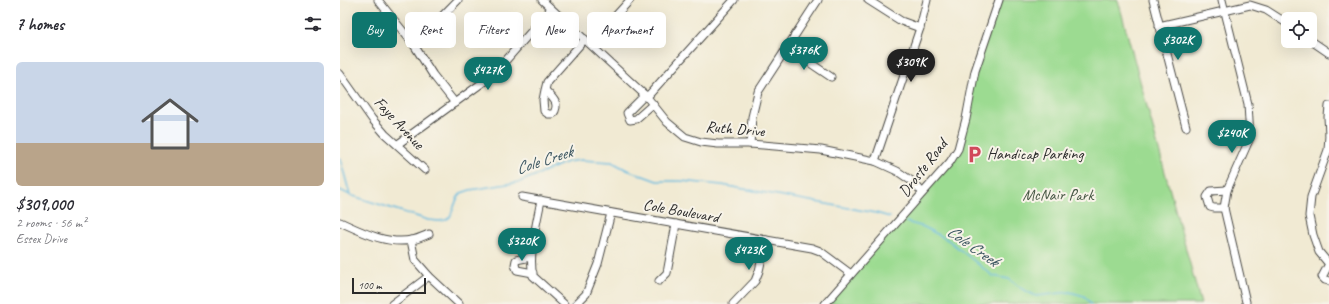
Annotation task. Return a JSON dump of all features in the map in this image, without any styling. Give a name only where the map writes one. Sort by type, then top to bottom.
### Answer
[{"type":"street","points":[[378,0],[405,34]]},
{"type":"street","points":[[446,12],[458,0]]},
{"type":"street","name":"Ruth Drive","points":[[542,0],[587,41]]},
{"type":"street","points":[[618,12],[630,0]]},
{"type":"street","points":[[653,104],[636,119],[630,120],[627,113],[646,96],[734,0]]},
{"type":"street","points":[[750,144],[752,117],[758,92],[818,0]]},
{"type":"street","points":[[868,0],[901,21],[920,28]]},
{"type":"street","points":[[875,161],[928,0]]},
{"type":"street","name":"Droste Road","points":[[825,304],[950,162],[958,149],[966,119],[975,71],[999,0]]},
{"type":"street","points":[[1153,0],[1186,127]]},
{"type":"street","points":[[1222,0],[1248,104],[1250,138],[1227,190],[1224,208],[1246,302]]},
{"type":"street","points":[[1160,26],[1250,5],[1260,7],[1281,19]]},
{"type":"street","points":[[398,144],[493,75],[551,9]]},
{"type":"street","points":[[545,90],[547,82],[587,43]]},
{"type":"street","points":[[1317,45],[1329,53]]},
{"type":"street","points":[[416,48],[433,75],[455,103]]},
{"type":"street","name":"Ruth Drive","points":[[594,48],[646,96],[667,122],[685,137],[701,142],[718,144],[750,144],[821,150],[875,161],[897,171],[913,182],[922,192]]},
{"type":"street","points":[[788,48],[831,77]]},
{"type":"street","name":"Faye Avenue","points":[[340,74],[372,119],[385,134],[398,144],[425,170]]},
{"type":"street","points":[[1329,106],[1328,150],[1311,197],[1309,216],[1313,235],[1319,252],[1329,264],[1322,277],[1329,281]]},
{"type":"street","points":[[1224,208],[1210,207],[1207,197],[1211,191],[1227,190]]},
{"type":"street","name":"Cole Boulevard","points":[[522,197],[816,250],[851,274]]},
{"type":"street","points":[[541,200],[532,257],[533,276],[564,304]]},
{"type":"street","points":[[576,304],[586,294],[598,264],[611,213]]},
{"type":"street","points":[[340,223],[381,239],[395,241],[411,240],[430,234]]},
{"type":"street","points":[[659,281],[667,273],[676,224]]},
{"type":"street","points":[[411,240],[415,260],[429,276],[459,304]]},
{"type":"street","points":[[733,304],[755,281],[759,272],[766,240]]},
{"type":"street","points":[[532,257],[516,260],[515,265],[517,270],[533,273]]},
{"type":"street","points":[[392,304],[429,276]]},
{"type":"green space","name":"McNair Park","points":[[999,0],[1118,0],[1201,304],[827,304],[958,149],[975,71]]},
{"type":"waterway","points":[[340,158],[350,195]]},
{"type":"waterway","name":"Cole Creek","points":[[340,190],[350,195],[428,220],[439,221],[446,220],[450,217],[461,193],[470,190],[520,182],[567,162],[581,160],[612,162],[627,170],[657,181],[681,181],[722,185],[876,213],[890,217]]},
{"type":"waterway","name":"Cole Creek","points":[[906,222],[924,227],[948,240],[993,276],[1009,279],[1022,289],[1036,296],[1070,292],[1084,296],[1091,304]]},
{"type":"place","name":"Handicap Parking","points":[[974,154]]}]
